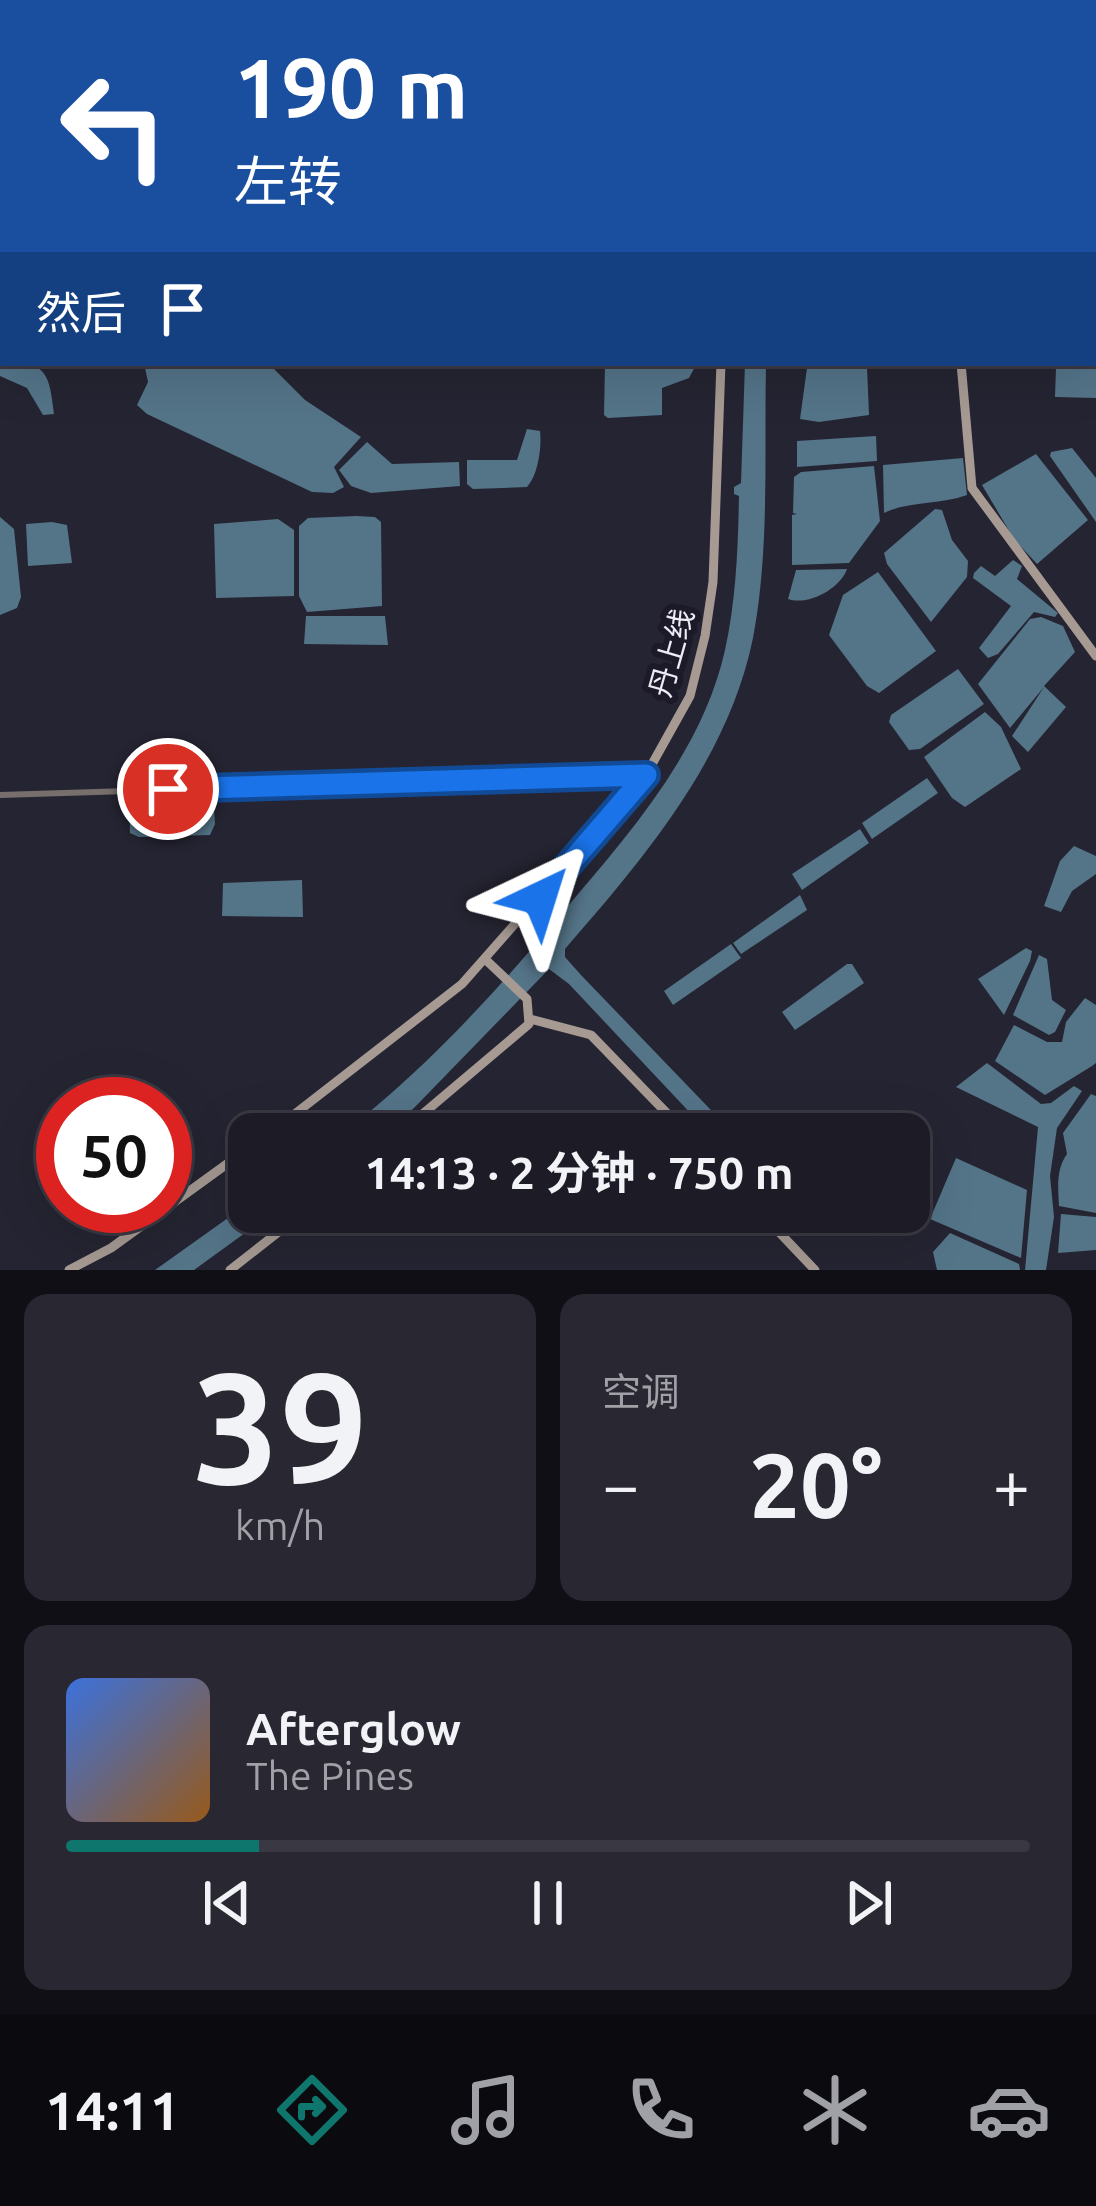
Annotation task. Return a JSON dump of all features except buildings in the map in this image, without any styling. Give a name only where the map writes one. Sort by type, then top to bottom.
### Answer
[{"type":"main road","name":"丹上线","points":[[297,1113],[438,1006],[486,960],[646,775],[690,696],[705,636],[713,583],[721,366]]},
{"type":"main road","points":[[961,366],[972,488],[1096,656]]},
{"type":"main road","points":[[425,1113],[525,1031],[530,1019],[525,997],[486,960]]},
{"type":"main road","points":[[530,1019],[591,1035],[667,1113]]},
{"type":"main road","points":[[69,1270],[111,1247],[228,1163]]},
{"type":"main road","points":[[230,1270],[277,1233]]},
{"type":"main road","points":[[780,1233],[815,1270]]},
{"type":"street","points":[[0,795],[646,775]]},
{"type":"water","points":[[0,366],[36,367],[47,378],[54,414],[43,415],[27,388],[0,376]]},
{"type":"water","points":[[145,366],[271,366],[305,400],[361,437],[334,467],[344,487],[333,493],[312,492],[147,414],[137,405],[148,382]]},
{"type":"water","points":[[605,366],[695,366],[689,378],[662,388],[662,415],[604,415]]},
{"type":"water","points":[[745,366],[766,366],[762,570],[741,683],[724,725],[679,805],[565,949],[565,957],[581,975],[714,1113],[690,1113],[569,984],[549,969],[414,1108],[407,1113],[368,1113],[485,1001],[637,823],[681,758],[714,688],[725,650],[737,555],[739,496],[734,487],[741,483]]},
{"type":"water","points":[[1096,366],[1096,398],[1055,397],[1056,367]]},
{"type":"water","points":[[867,367],[869,415],[819,422],[800,419],[807,368]]},
{"type":"water","points":[[527,429],[540,431],[540,453],[527,487],[473,489],[467,484],[467,460],[517,460]]},
{"type":"water","points":[[876,436],[877,461],[797,467],[797,441]]},
{"type":"water","points":[[367,442],[392,464],[459,462],[460,486],[371,493],[351,486],[339,470]]},
{"type":"water","points":[[1072,448],[1096,478],[1096,522],[1050,456]]},
{"type":"water","points":[[1036,454],[1088,520],[1037,564],[1014,539],[982,485]]},
{"type":"water","points":[[963,458],[967,495],[884,513],[883,465]]},
{"type":"water","points":[[874,466],[880,521],[849,563],[792,565],[792,515],[797,514],[793,513],[794,477],[801,472]]},
{"type":"water","points":[[935,509],[942,510],[952,540],[968,561],[967,577],[931,622],[887,564],[884,553]]},
{"type":"water","points":[[356,516],[381,522],[382,606],[307,612],[299,596],[299,526],[308,518]]},
{"type":"water","points":[[0,517],[14,529],[21,597],[17,608],[0,615]]},
{"type":"water","points":[[278,519],[294,530],[294,596],[216,598],[214,524]]},
{"type":"water","points":[[26,524],[67,525],[72,563],[28,566]]},
{"type":"water","points":[[1013,560],[1022,566],[1017,579],[1058,613],[1055,617],[1034,612],[998,654],[988,658],[979,648],[1011,606],[973,578],[974,573],[981,566],[995,576]]},
{"type":"water","points":[[847,569],[822,594],[788,599],[796,570]]},
{"type":"water","points":[[878,572],[936,651],[879,693],[867,686],[829,635],[843,595]]},
{"type":"water","points":[[306,616],[385,616],[388,645],[304,644]]},
{"type":"water","points":[[1041,617],[1063,626],[1075,652],[1044,686],[1066,707],[1028,752],[1012,736],[1044,687],[1010,728],[978,684],[1030,619]]},
{"type":"water","points":[[958,669],[984,704],[920,749],[909,750],[889,722],[891,715]]},
{"type":"water","points":[[985,712],[1001,727],[1021,769],[965,807],[952,798],[924,757]]},
{"type":"water","points":[[927,778],[938,793],[872,839],[862,823]]},
{"type":"water","points":[[213,792],[215,824],[210,835],[139,837],[130,833],[129,801],[135,795]]},
{"type":"water","points":[[860,829],[869,843],[802,890],[792,874]]},
{"type":"water","points":[[1074,846],[1096,856],[1096,874],[1072,891],[1061,912],[1044,906],[1060,861]]},
{"type":"water","points":[[302,880],[303,917],[222,916],[223,883]]},
{"type":"water","points":[[800,895],[807,910],[741,954],[733,943]]},
{"type":"water","points":[[731,944],[741,958],[673,1005],[664,991]]},
{"type":"water","points":[[1026,948],[1032,951],[1030,961],[1004,1015],[978,979]]},
{"type":"water","points":[[1039,955],[1047,959],[1052,1000],[1066,1010],[1049,1035],[1013,1015]]},
{"type":"water","points":[[852,964],[864,983],[795,1030],[782,1012]]},
{"type":"water","points":[[1085,998],[1096,1005],[1096,1063],[1092,1066],[1045,1095],[995,1061],[1014,1025],[1047,1042],[1062,1042],[1066,1022]]},
{"type":"water","points":[[987,1063],[1041,1104],[1051,1103],[1074,1086],[1082,1091],[1057,1128],[1050,1176],[1054,1217],[1046,1270],[1025,1270],[1038,1127],[956,1087]]},
{"type":"water","points":[[1091,1094],[1096,1096],[1096,1213],[1059,1206],[1058,1192],[1059,1172],[1067,1154],[1063,1133]]},
{"type":"water","points":[[956,1158],[1027,1190],[1021,1258],[930,1219]]},
{"type":"water","points":[[1061,1214],[1096,1217],[1096,1250],[1058,1253]]},
{"type":"water","points":[[228,1218],[228,1233],[245,1233],[194,1270],[155,1270]]},
{"type":"water","points":[[950,1233],[1019,1264],[1020,1270],[937,1270],[933,1252]]},
{"type":"route","points":[[168,789],[646,775],[540,898]]}]
